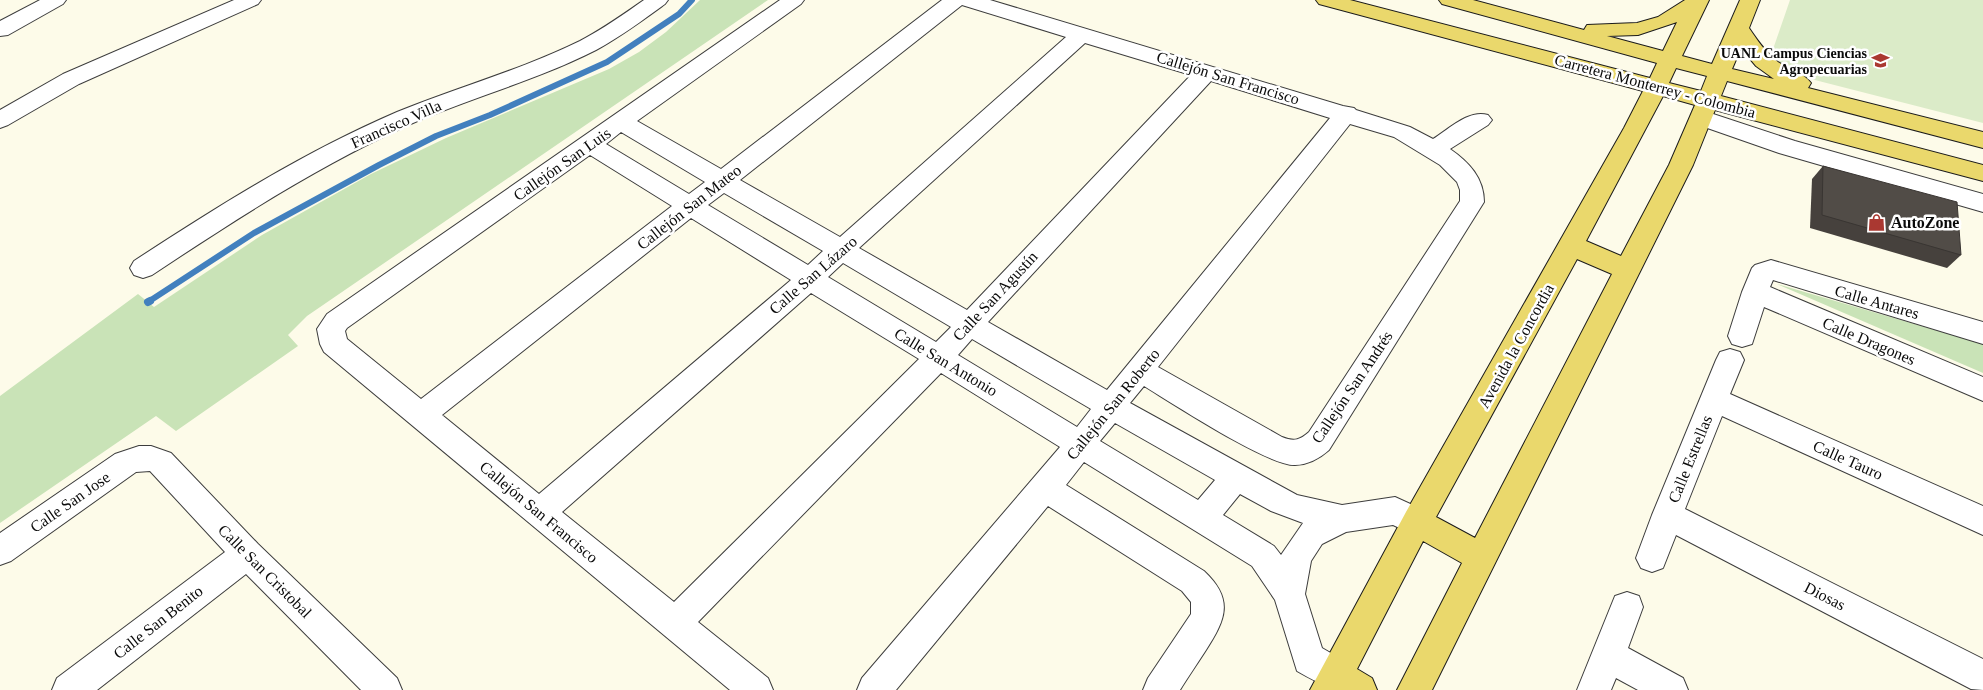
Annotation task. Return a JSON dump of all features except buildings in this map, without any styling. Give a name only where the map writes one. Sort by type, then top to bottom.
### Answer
[{"type":"main road","name":"Carretera Monterrey - Colombia","points":[[1326,0],[1656,86],[1705,109],[1983,173]]},
{"type":"main road","name":"Avenida la Concordia","points":[[1341,685],[1418,522],[1636,128],[1699,0]]},
{"type":"main road","points":[[1558,29],[1612,31],[1638,29],[1665,21],[1699,0]]},
{"type":"main road","points":[[1414,690],[1681,165],[1750,0]]},
{"type":"main road","name":"Carretera Monterrey - Colombia","points":[[1459,1],[1670,60],[1983,140]]},
{"type":"main road","points":[[1739,29],[1758,58],[1774,70],[1851,106]]},
{"type":"main road","points":[[1572,246],[1628,270]]},
{"type":"main road","points":[[1418,522],[1482,557]]},
{"type":"street","points":[[0,30],[56,0]]},
{"type":"street","name":"Francisco Villa","points":[[143,268],[199,230],[277,183],[335,152],[405,118],[580,50],[658,0]]},
{"type":"street","name":"Callejón San Luis","points":[[332,329],[337,321],[794,0]]},
{"type":"street","name":"Callejón San Mateo","points":[[422,414],[955,0]]},
{"type":"street","name":"Callejón San Francisco","points":[[968,0],[1346,113],[1402,132],[1434,149],[1457,167],[1472,185]]},
{"type":"street","points":[[0,120],[71,80],[245,1]]},
{"type":"street","name":"Calle San Lázaro","points":[[540,512],[808,280],[1082,34]]},
{"type":"street","name":"Calle San Agustín","points":[[674,624],[938,358],[1207,72]]},
{"type":"street","points":[[1705,109],[1787,147],[1983,202]]},
{"type":"street","name":"Callejón San Roberto","points":[[874,690],[1045,488],[1346,113]]},
{"type":"street","points":[[1434,149],[1480,120]]},
{"type":"street","name":"Calle San Antonio","points":[[621,122],[840,251],[1110,406],[1293,508],[1342,519]]},
{"type":"street","name":"Calle San Antonio","points":[[589,144],[808,280],[1081,443],[1263,556],[1289,594],[1309,659],[1341,685]]},
{"type":"street","name":"Callejón San Andrés","points":[[1140,370],[1272,446],[1284,451],[1300,454],[1311,449],[1319,440],[1472,202],[1474,195],[1472,185]]},
{"type":"street","name":"Calle Antares","points":[[1755,292],[1764,272],[1771,270],[1983,333]]},
{"type":"street","points":[[1742,336],[1755,292]]},
{"type":"street","name":"Calle Dragones","points":[[1755,292],[1983,389]]},
{"type":"street","name":"Callejón San Francisco","points":[[332,329],[334,344],[422,414],[756,690]]},
{"type":"street","name":"Calle Estrellas","points":[[1652,558],[1730,360]]},
{"type":"street","name":"Calle Tauro","points":[[1714,400],[1983,520]]},
{"type":"street","name":"Calle San Jose","points":[[0,551],[126,463],[143,458]]},
{"type":"street","name":"Calle San Cristobal","points":[[143,458],[160,462],[369,685]]},
{"type":"street","points":[[1202,518],[1236,476]]},
{"type":"street","points":[[1045,488],[1193,581],[1207,597],[1209,608],[1207,619],[1160,690]]},
{"type":"street","name":"Calle San Antonio","points":[[1289,594],[1296,557],[1311,534],[1342,519],[1396,511],[1418,522]]},
{"type":"street","name":"Diosas","points":[[1667,516],[1983,677]]},
{"type":"street","name":"Calle San Benito","points":[[69,690],[247,554]]},
{"type":"street","points":[[1594,690],[1627,607]]},
{"type":"street","points":[[1608,654],[1671,690]]},
{"type":"green space","points":[[700,0],[768,0],[307,316],[288,335],[298,346],[176,431],[156,416],[0,523],[0,396],[138,294],[154,307],[262,235],[371,174],[446,138],[609,69],[639,52],[666,32]]},
{"type":"green space","name":"UANL Campus Ciencias Agropecuarias","points":[[1790,0],[1983,0],[1983,123],[1807,78],[1782,65],[1772,52]]},
{"type":"green space","points":[[1777,284],[1983,344],[1983,373]]},
{"type":"waterway","points":[[150,301],[148,302],[254,233],[379,165],[436,136],[490,115],[607,62],[679,14],[692,0]]},
{"type":"place","name":"UANL Campus Ciencias Agropecuarias","points":[[1881,61]]},
{"type":"place","name":"AutoZone","points":[[1877,222]]}]
